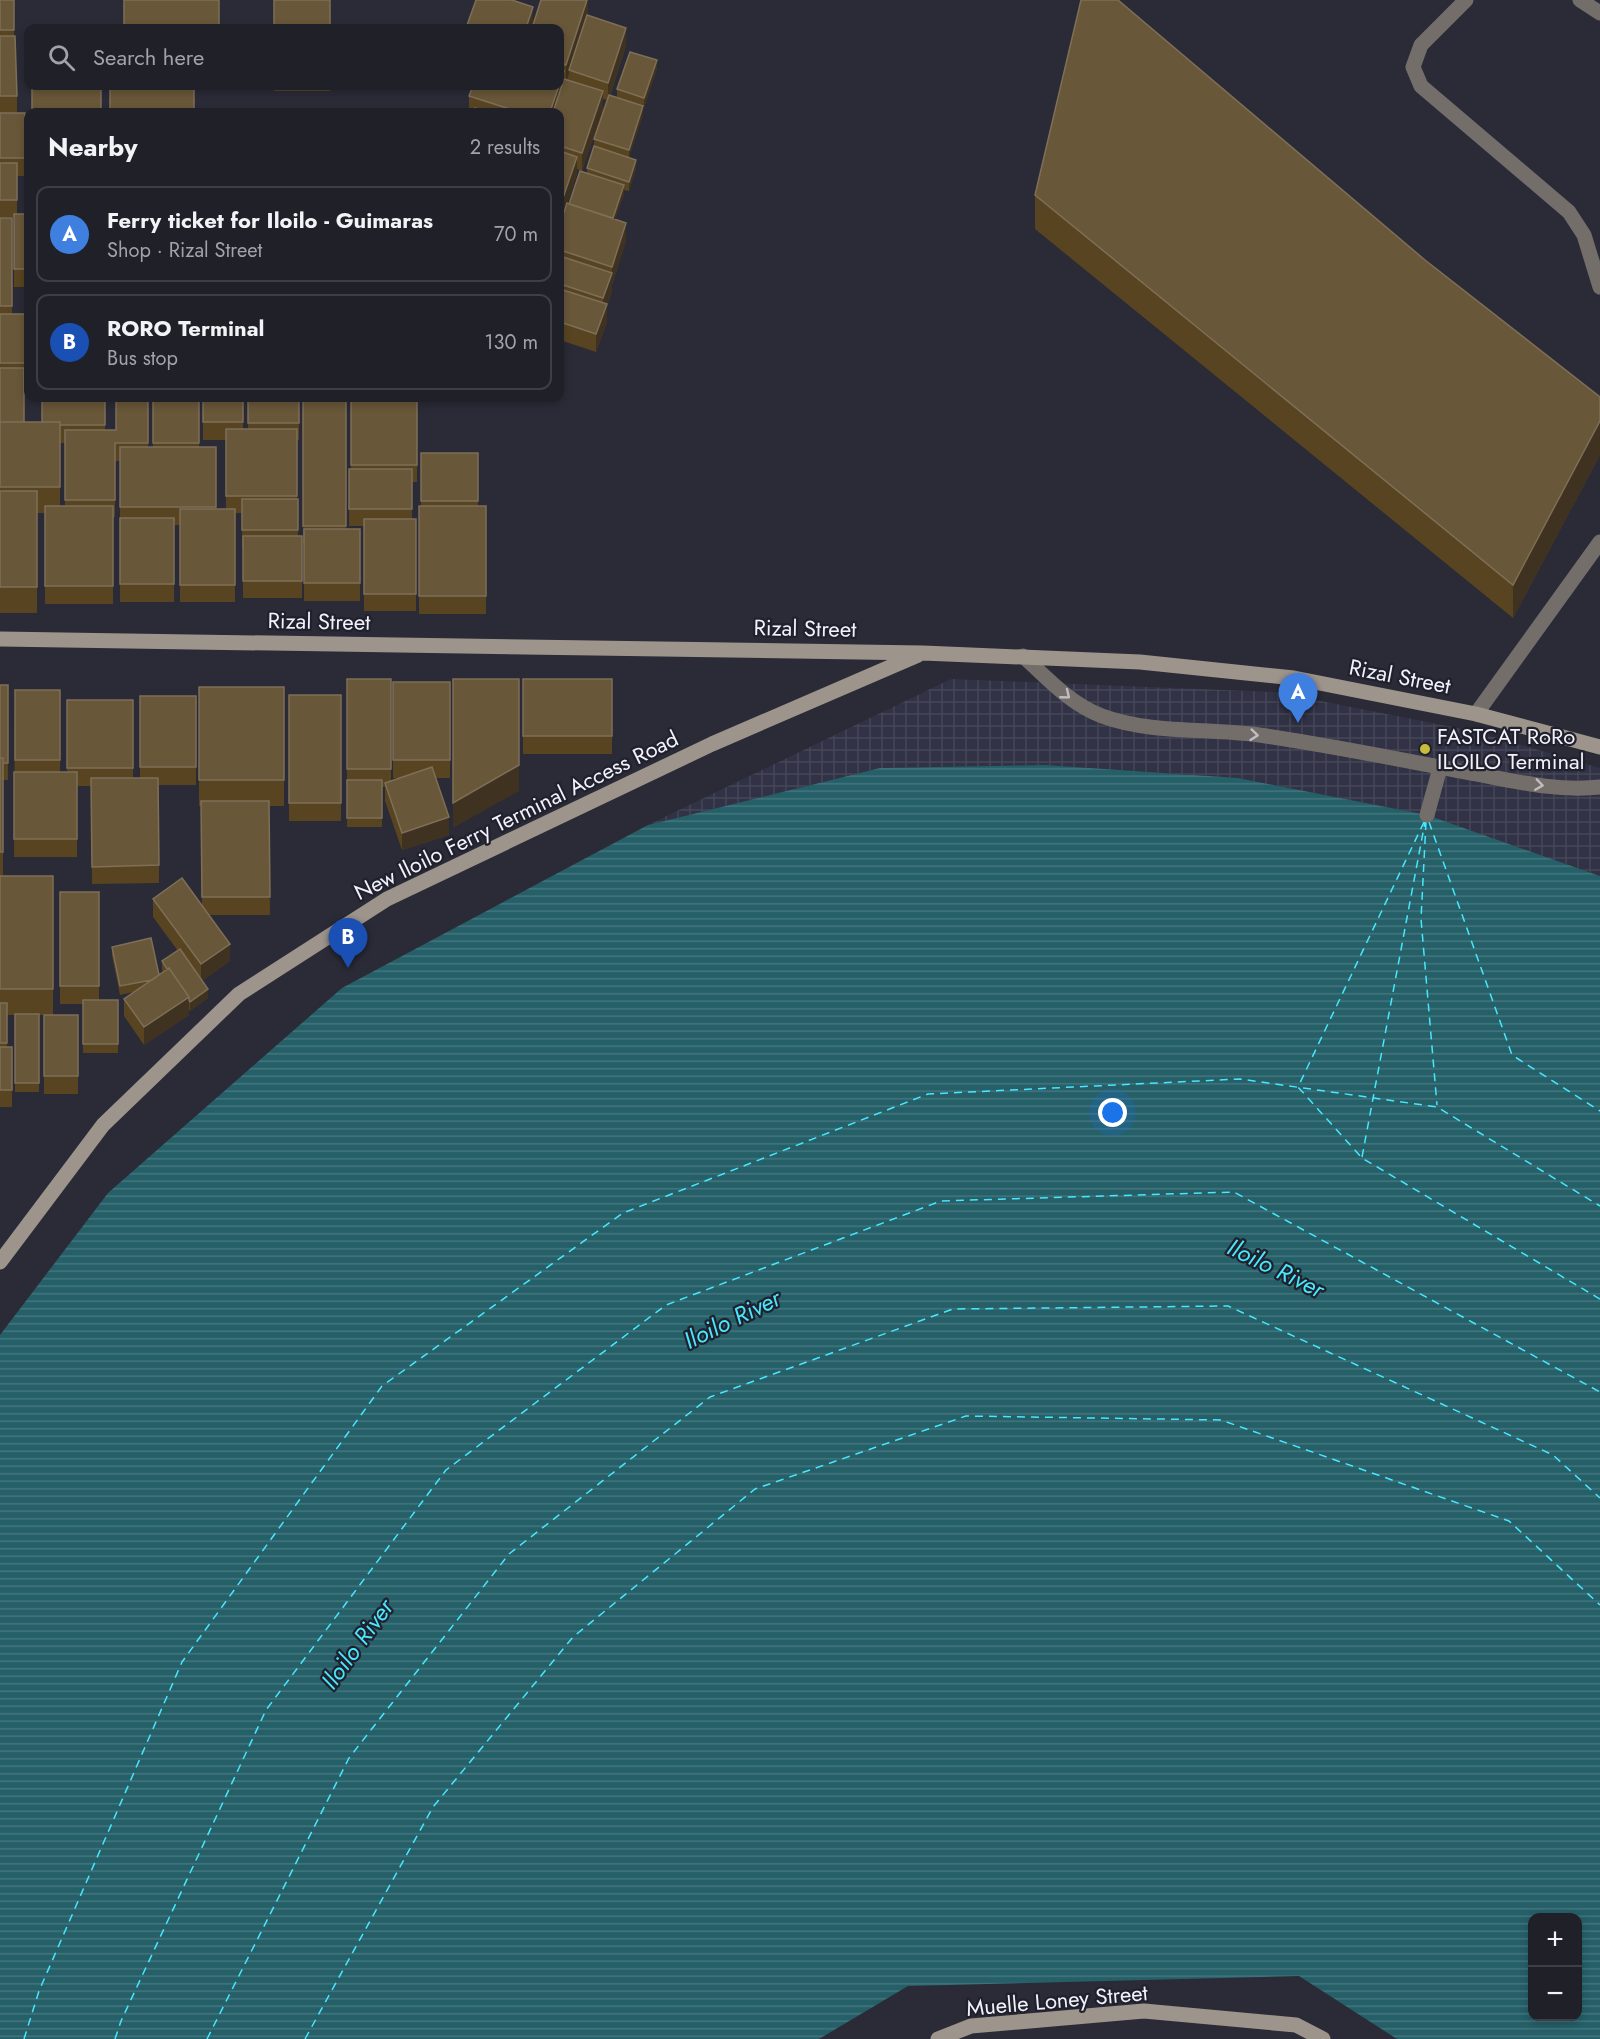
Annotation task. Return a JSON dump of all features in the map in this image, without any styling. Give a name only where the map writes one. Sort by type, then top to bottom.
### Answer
[{"type":"main road","name":"Rizal Street","points":[[0,639],[923,653],[1140,662],[1294,678],[1476,714],[1600,747]]},
{"type":"main road","name":"New Iloilo Ferry Terminal Access Road","points":[[0,1262],[103,1125],[239,994],[387,899],[712,744],[923,653]]},
{"type":"main road","name":"Muelle Loney Street","points":[[938,2039],[971,2026],[1144,2012],[1296,2025],[1323,2039]]},
{"type":"lane","points":[[1466,0],[1421,45],[1413,67],[1421,86],[1569,212],[1584,235],[1600,287]]},
{"type":"lane","points":[[1580,0],[1600,13]]},
{"type":"lane","points":[[1476,714],[1600,542]]},
{"type":"lane","points":[[1023,656],[1071,699],[1102,716],[1142,725],[1257,735],[1353,750],[1541,786],[1582,789],[1600,787]]},
{"type":"lane","points":[[1426,816],[1440,768]]},
{"type":"shaded area","points":[[951,679],[1275,692],[1473,731],[1600,768],[1600,876],[1426,815],[1238,778],[1045,765],[880,768],[648,825]]},
{"type":"water","name":"Iloilo River","points":[[1045,765],[1238,778],[1427,815],[1600,876],[1600,2039],[1397,2039],[1299,1976],[908,1986],[819,2039],[0,2039],[0,1335],[108,1193],[342,988],[648,825],[880,768]]},
{"type":"building","points":[[0,0],[14,0],[14,30],[0,30]]},
{"type":"building","points":[[124,0],[219,0],[219,24],[124,24]]},
{"type":"building","points":[[274,0],[330,0],[330,24],[274,24]]},
{"type":"building","points":[[476,0],[512,0],[533,7],[527,24],[467,24]]},
{"type":"building","points":[[541,0],[587,0],[566,65],[564,64],[564,24],[533,24]]},
{"type":"building","points":[[1081,0],[1118,0],[1425,260],[1600,397],[1600,421],[1513,585],[1035,195]]},
{"type":"building","points":[[587,15],[626,28],[608,83],[569,70]]},
{"type":"building","points":[[0,36],[15,36],[17,96],[0,96]]},
{"type":"building","points":[[630,52],[657,60],[644,98],[617,89]]},
{"type":"building","points":[[564,79],[603,91],[582,153],[564,147],[564,108],[554,108],[560,90],[564,90]]},
{"type":"building","points":[[32,90],[101,90],[101,108],[32,108]]},
{"type":"building","points":[[110,90],[194,90],[194,108],[110,108]]},
{"type":"building","points":[[471,90],[558,90],[551,108],[506,108],[469,96]]},
{"type":"building","points":[[609,95],[643,106],[629,150],[594,139]]},
{"type":"building","points":[[0,113],[24,113],[24,158],[0,158]]},
{"type":"building","points":[[594,146],[636,160],[629,182],[587,168]]},
{"type":"building","points":[[564,152],[577,157],[564,195]]},
{"type":"building","points":[[0,163],[17,163],[17,200],[0,200]]},
{"type":"building","points":[[580,171],[624,185],[613,218],[569,204]]},
{"type":"building","points":[[567,203],[626,223],[612,267],[564,251],[564,212]]},
{"type":"building","points":[[14,214],[24,214],[24,269],[14,269]]},
{"type":"building","points":[[0,218],[12,218],[12,306],[0,306]]},
{"type":"building","points":[[564,257],[612,273],[603,298],[564,285]]},
{"type":"building","points":[[564,290],[607,304],[596,334],[564,323]]},
{"type":"building","points":[[0,314],[24,314],[24,363],[0,363]]},
{"type":"building","points":[[0,368],[24,368],[24,422],[0,422]]},
{"type":"building","points":[[42,402],[105,402],[105,425],[60,425],[60,422],[42,422]]},
{"type":"building","points":[[116,402],[148,402],[148,443],[115,443],[115,500],[65,500],[65,430],[116,430]]},
{"type":"building","points":[[153,402],[199,402],[199,443],[153,443]]},
{"type":"building","points":[[203,402],[243,402],[243,422],[203,422]]},
{"type":"building","points":[[248,402],[299,402],[299,423],[248,423]]},
{"type":"building","points":[[303,402],[346,402],[346,526],[303,526]]},
{"type":"building","points":[[351,402],[417,402],[417,465],[351,465]]},
{"type":"building","points":[[0,422],[60,422],[60,487],[0,487]]},
{"type":"building","points":[[226,429],[297,429],[297,496],[226,496]]},
{"type":"building","points":[[120,447],[216,447],[216,507],[120,507]]},
{"type":"building","points":[[421,453],[478,453],[478,501],[421,501]]},
{"type":"building","points":[[349,469],[412,469],[412,509],[349,509]]},
{"type":"building","points":[[0,491],[37,491],[37,587],[0,587]]},
{"type":"building","points":[[242,499],[298,499],[298,530],[242,530]]},
{"type":"building","points":[[45,506],[113,506],[113,586],[45,586]]},
{"type":"building","points":[[419,506],[486,506],[486,596],[419,596]]},
{"type":"building","points":[[180,509],[235,509],[235,585],[180,585]]},
{"type":"building","points":[[120,518],[174,518],[174,584],[120,584]]},
{"type":"building","points":[[364,519],[416,519],[416,594],[364,594]]},
{"type":"building","points":[[304,529],[360,529],[360,583],[304,583]]},
{"type":"building","points":[[243,536],[302,536],[302,581],[243,581]]},
{"type":"building","points":[[347,679],[391,679],[391,769],[347,769]]},
{"type":"building","points":[[453,679],[519,679],[519,765],[453,803]]},
{"type":"building","points":[[523,679],[612,679],[612,736],[523,736]]},
{"type":"building","points":[[393,682],[450,682],[450,760],[393,760]]},
{"type":"building","points":[[0,685],[8,685],[8,763],[3,763],[3,758],[0,758]]},
{"type":"building","points":[[199,687],[284,687],[284,780],[199,780]]},
{"type":"building","points":[[15,690],[60,690],[60,760],[15,760]]},
{"type":"building","points":[[289,695],[341,695],[341,803],[289,803]]},
{"type":"building","points":[[140,696],[196,696],[196,767],[140,767]]},
{"type":"building","points":[[67,700],[133,700],[133,768],[67,768]]},
{"type":"building","points":[[0,758],[3,758],[3,852],[0,852]]},
{"type":"building","points":[[432,767],[449,817],[402,833],[385,783]]},
{"type":"building","points":[[14,772],[77,772],[77,839],[14,839]]},
{"type":"building","points":[[91,778],[158,778],[159,865],[92,867]]},
{"type":"building","points":[[347,780],[382,780],[382,818],[347,818]]},
{"type":"building","points":[[201,801],[269,801],[270,897],[202,897]]},
{"type":"building","points":[[0,876],[53,876],[53,989],[0,989]]},
{"type":"building","points":[[182,878],[230,944],[201,964],[153,899]]},
{"type":"building","points":[[60,892],[99,892],[99,986],[60,986]]},
{"type":"building","points":[[151,938],[159,975],[152,980],[120,986],[112,947]]},
{"type":"building","points":[[180,949],[208,989],[190,1002],[189,997],[162,961]]},
{"type":"building","points":[[169,968],[189,997],[144,1027],[124,999]]},
{"type":"building","points":[[83,1000],[118,1000],[118,1044],[83,1044]]},
{"type":"building","points":[[0,1003],[7,1003],[7,1043],[0,1043]]},
{"type":"building","points":[[15,1014],[39,1014],[39,1083],[15,1083]]},
{"type":"building","points":[[44,1015],[78,1015],[78,1076],[44,1076]]},
{"type":"building","points":[[0,1047],[12,1047],[12,1090],[0,1090]]},
{"type":"ferry route","points":[[1424,822],[1298,1087],[1362,1158],[1600,1299]]},
{"type":"ferry route","points":[[1362,1157],[1425,822]]},
{"type":"ferry route","points":[[1426,822],[1421,919],[1437,1105]]},
{"type":"ferry route","points":[[1429,822],[1512,1055],[1600,1111]]},
{"type":"ferry route","points":[[24,2039],[39,1991],[182,1662],[382,1386],[623,1213],[928,1094],[1240,1079],[1437,1107],[1600,1206]]},
{"type":"ferry route","points":[[115,2039],[121,2021],[266,1710],[446,1470],[666,1305],[941,1201],[1234,1192],[1600,1392]]},
{"type":"ferry route","points":[[207,2039],[349,1758],[509,1554],[710,1397],[953,1309],[1228,1306],[1553,1455],[1600,1498]]},
{"type":"ferry route","points":[[305,2039],[433,1807],[573,1637],[755,1489],[966,1416],[1221,1420],[1509,1521],[1600,1605]]},
{"type":"place","name":"Ferry ticket for Iloilo - Guimaras","points":[[1298,723]]},
{"type":"place","name":"FASTCAT RoRo ILOILO Terminal","points":[[1425,749]]},
{"type":"place","name":"RORO Terminal","points":[[348,968]]}]
